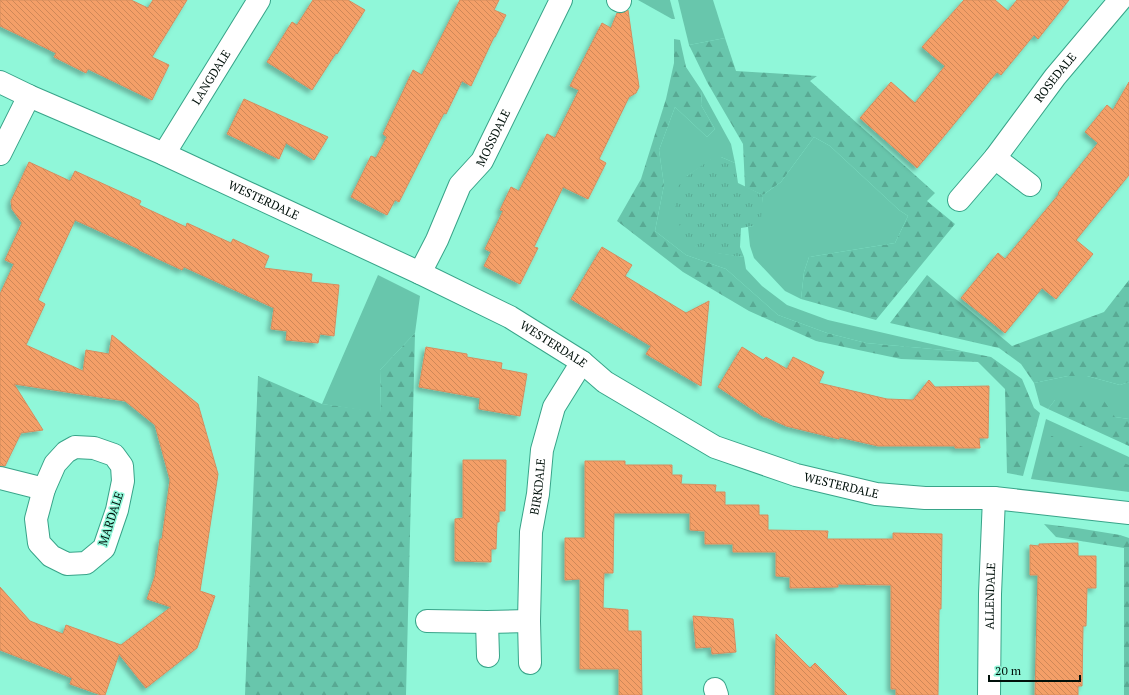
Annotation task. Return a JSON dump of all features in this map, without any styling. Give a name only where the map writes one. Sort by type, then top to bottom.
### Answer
[{"type":"street","name":"LANGDALE","points":[[164,154],[259,0]]},
{"type":"street","name":"MOSSDALE","points":[[420,273],[437,240],[460,185],[482,160],[562,0]]},
{"type":"street","name":"ROSEDALE","points":[[959,200],[995,158],[1054,77],[1120,0]]},
{"type":"street","name":"WESTERDALE","points":[[0,82],[164,154],[420,273],[510,317],[582,362],[605,382],[715,447],[796,475],[876,494],[925,498],[994,498],[1129,513]]},
{"type":"street","points":[[0,154],[29,96]]},
{"type":"street","points":[[995,158],[1030,185]]},
{"type":"street","name":"BIRKDALE","points":[[530,663],[529,621],[531,532],[538,494],[542,450],[554,408],[582,362]]},
{"type":"street","name":"MARDALE","points":[[76,446],[94,448],[114,455],[122,466],[123,481],[117,510],[104,548],[86,563],[67,564],[51,556],[39,543],[36,520],[44,489],[55,464],[66,452],[76,446]]},
{"type":"street","points":[[0,478],[44,489]]},
{"type":"street","name":"ALLENDALE","points":[[989,695],[990,594],[994,498]]},
{"type":"street","points":[[427,621],[529,621]]},
{"type":"street","points":[[487,622],[488,656]]},
{"type":"green space","points":[[638,0],[670,0],[675,19],[672,19]]},
{"type":"green space","points":[[678,0],[713,0],[725,38],[689,45]]},
{"type":"green space","points":[[725,38],[736,71],[817,76],[810,81],[935,193],[927,201],[955,224],[876,320],[801,299],[804,272],[809,257],[895,243],[908,216],[899,210],[830,146],[814,137],[781,182],[763,195],[745,187],[743,144],[707,82],[689,45]]},
{"type":"green space","points":[[674,39],[680,40],[686,67],[702,91],[701,105],[715,129],[707,137],[675,107],[659,150],[664,185],[655,231],[686,255],[726,269],[778,315],[827,333],[866,343],[966,352],[991,357],[1022,379],[1034,408],[1040,413],[1023,476],[1007,473],[1005,389],[978,362],[901,359],[816,341],[749,311],[683,272],[617,221],[641,179],[666,99],[674,63]]},
{"type":"green space","points":[[702,91],[731,144],[735,163],[721,157],[713,158],[687,176],[695,246],[718,253],[744,257],[746,269],[762,286],[787,305],[828,320],[966,352],[866,343],[827,333],[778,315],[726,269],[686,255],[655,231],[664,185],[659,150],[675,107],[707,137],[715,129],[701,105]]},
{"type":"green space","points":[[814,137],[830,146],[899,210],[908,216],[895,243],[809,257],[804,272],[801,299],[785,291],[754,258],[750,246],[748,227],[753,226],[762,203],[763,195],[781,182]]},
{"type":"green space","points":[[713,157],[721,157],[735,163],[738,183],[763,195],[761,219],[753,226],[741,228],[740,247],[744,257],[713,252],[692,245],[681,228],[677,218],[675,200],[676,190],[685,178]]},
{"type":"green space","points":[[378,275],[420,296],[415,333],[380,370],[381,413],[322,404]]},
{"type":"green space","points":[[927,275],[1012,346],[1104,312],[1129,280],[1129,382],[1120,385],[1087,376],[1068,376],[1034,383],[1021,364],[999,348],[890,323]]},
{"type":"green space","points":[[415,333],[406,695],[245,695],[258,376],[322,404],[381,412],[380,370]]},
{"type":"green space","points":[[1068,376],[1087,376],[1120,385],[1129,382],[1129,419],[1115,417],[1055,400],[1048,409],[1040,405],[1034,383]]},
{"type":"green space","points":[[1070,397],[1102,398],[1115,417],[1129,419],[1129,446],[1048,409],[1055,400]]},
{"type":"green space","points":[[1046,419],[1129,457],[1129,492],[1031,479]]},
{"type":"green space","points":[[1051,436],[1055,436],[1129,465],[1129,479],[1106,477],[1062,480],[1043,478]]},
{"type":"green space","points":[[1044,524],[1120,535],[1129,538],[1129,695],[1124,695],[1124,548],[1056,537]]},
{"type":"building","points":[[0,0],[131,0],[148,8],[153,0],[187,0],[152,57],[169,65],[152,100],[88,69],[86,73],[54,57],[56,53],[0,26]]},
{"type":"building","points":[[313,0],[348,0],[365,10],[312,90],[267,62],[292,22],[297,25]]},
{"type":"building","points":[[460,0],[499,0],[494,10],[506,15],[471,86],[462,81],[399,202],[395,200],[387,215],[351,197],[371,156],[376,158],[387,137],[383,134],[413,70],[422,75]]},
{"type":"building","points":[[964,0],[995,0],[1008,11],[1017,0],[1069,0],[1038,39],[1034,35],[1001,75],[997,72],[917,168],[860,118],[891,82],[915,103],[945,66],[922,47]]},
{"type":"building","points":[[628,10],[639,87],[636,93],[629,97],[599,159],[606,163],[588,199],[563,187],[534,247],[538,248],[520,284],[484,266],[491,252],[485,249],[503,211],[500,210],[511,187],[519,191],[547,134],[555,138],[579,90],[570,86],[602,23],[611,28],[617,13]]},
{"type":"building","points":[[1129,82],[1129,175],[1076,240],[1093,254],[1056,299],[1042,288],[1005,333],[961,298],[998,253],[1005,259],[1059,194],[1058,193],[1098,143],[1085,132],[1107,105],[1113,110]]},
{"type":"building","points":[[244,99],[328,137],[314,160],[286,143],[279,159],[227,134]]},
{"type":"building","points":[[29,162],[70,181],[75,171],[141,201],[139,205],[186,227],[187,223],[231,243],[233,239],[269,256],[264,268],[312,274],[311,282],[339,285],[334,336],[320,334],[318,343],[286,340],[287,331],[271,329],[274,308],[184,267],[182,270],[75,220],[38,300],[45,304],[26,345],[83,371],[86,350],[109,354],[112,335],[198,404],[218,474],[200,591],[215,596],[197,648],[146,688],[119,654],[105,695],[101,695],[70,684],[72,678],[0,650],[0,587],[30,621],[63,634],[66,625],[121,645],[171,607],[147,599],[155,576],[160,539],[162,539],[170,480],[155,425],[125,401],[14,384],[43,430],[21,433],[5,466],[0,466],[0,294],[14,264],[5,260],[22,223],[12,209],[11,201]]},
{"type":"building","points":[[602,247],[632,265],[625,276],[686,313],[709,301],[701,386],[646,354],[651,346],[571,299]]},
{"type":"building","points":[[426,347],[467,354],[467,357],[502,363],[501,369],[527,374],[520,416],[479,409],[480,398],[419,387]]},
{"type":"building","points":[[742,347],[763,360],[766,357],[787,369],[793,357],[824,372],[819,383],[887,399],[913,400],[929,380],[935,387],[989,386],[988,438],[979,438],[980,448],[955,448],[955,446],[878,446],[839,437],[839,439],[786,426],[764,417],[718,387]]},
{"type":"building","points":[[463,460],[506,460],[505,511],[499,511],[496,549],[491,549],[491,562],[455,561],[455,519],[463,518]]},
{"type":"building","points":[[585,461],[625,461],[625,465],[672,465],[672,475],[682,475],[681,484],[716,485],[715,492],[725,492],[725,505],[759,505],[759,515],[768,515],[768,530],[828,531],[827,539],[893,539],[893,533],[942,534],[938,695],[896,695],[896,689],[891,689],[891,585],[838,584],[838,587],[790,588],[790,577],[776,576],[776,552],[733,552],[733,544],[705,544],[705,531],[690,530],[690,513],[614,513],[613,573],[604,573],[603,608],[628,610],[628,631],[641,631],[642,695],[619,695],[619,669],[580,669],[580,579],[565,580],[565,538],[585,538]]},
{"type":"building","points":[[1078,543],[1078,556],[1096,556],[1096,588],[1087,588],[1086,626],[1083,626],[1082,686],[1078,686],[1078,695],[1035,695],[1038,575],[1030,575],[1030,545],[1039,546],[1039,544]]},
{"type":"building","points":[[693,616],[733,619],[736,652],[712,654],[711,647],[696,648]]},
{"type":"building","points":[[776,634],[810,668],[815,663],[847,695],[775,695]]}]
